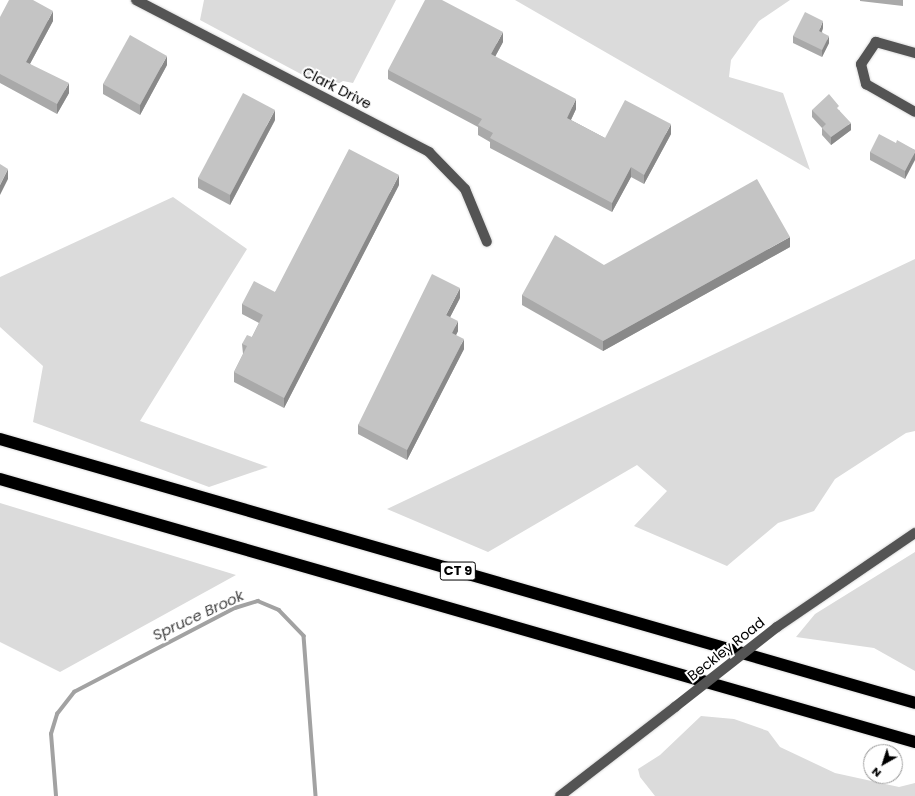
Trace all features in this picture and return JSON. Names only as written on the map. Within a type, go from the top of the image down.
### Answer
[{"type":"highway","name":"CT 9","points":[[0,439],[915,703]]},
{"type":"highway","points":[[0,479],[915,742]]},
{"type":"street","name":"Clark Drive","points":[[136,0],[429,152],[465,189],[487,242]]},
{"type":"street","points":[[915,53],[876,42],[861,64],[866,84],[915,112]]},
{"type":"street","name":"Beckley Road","points":[[560,796],[777,627],[915,533]]},
{"type":"shaded area","points":[[204,0],[396,0],[353,83],[343,81],[329,89],[200,20]]},
{"type":"shaded area","points":[[515,0],[790,0],[759,21],[731,60],[729,77],[783,93],[810,170]]},
{"type":"shaded area","points":[[173,197],[247,249],[140,421],[268,467],[209,487],[33,422],[43,366],[0,327],[0,277]]},
{"type":"shaded area","points":[[915,259],[915,431],[906,433],[835,479],[814,511],[778,523],[727,566],[634,526],[667,491],[637,465],[488,552],[387,509]]},
{"type":"shaded area","points":[[0,503],[236,575],[60,672],[0,642]]},
{"type":"shaded area","points":[[915,552],[915,671],[874,648],[796,637],[815,614]]},
{"type":"shaded area","points":[[701,716],[734,719],[768,731],[780,747],[835,773],[863,779],[863,784],[885,784],[899,787],[915,783],[915,796],[655,796],[640,777],[638,769],[660,755]]},
{"type":"building","points":[[9,0],[33,0],[53,11],[26,62],[69,83],[57,104],[0,74],[0,17]]},
{"type":"building","points":[[425,0],[442,0],[503,32],[491,54],[576,99],[567,118],[605,138],[625,100],[671,124],[644,175],[631,167],[612,203],[490,138],[493,133],[478,125],[482,119],[388,70]]},
{"type":"building","points":[[805,12],[823,21],[819,31],[829,36],[822,50],[793,36]]},
{"type":"building","points":[[130,35],[167,56],[140,105],[103,84]]},
{"type":"building","points":[[243,93],[275,110],[230,195],[198,178]]},
{"type":"building","points":[[829,94],[839,106],[837,108],[851,123],[831,137],[822,128],[826,124],[812,110]]},
{"type":"building","points":[[879,134],[896,143],[897,140],[915,150],[905,171],[870,152]]},
{"type":"building","points":[[349,149],[399,175],[284,398],[234,372],[247,346],[242,344],[247,335],[252,337],[263,315],[242,304],[254,281],[275,292]]},
{"type":"building","points":[[0,164],[8,169],[0,185]]},
{"type":"building","points":[[757,179],[790,237],[603,341],[522,295],[555,235],[604,265]]},
{"type":"building","points":[[432,274],[460,288],[446,315],[458,321],[452,333],[464,339],[407,450],[358,425]]},
{"type":"waterway","name":"Spruce Brook","points":[[56,796],[51,734],[57,714],[74,692],[235,608],[258,601],[279,610],[304,636],[316,796]]}]
